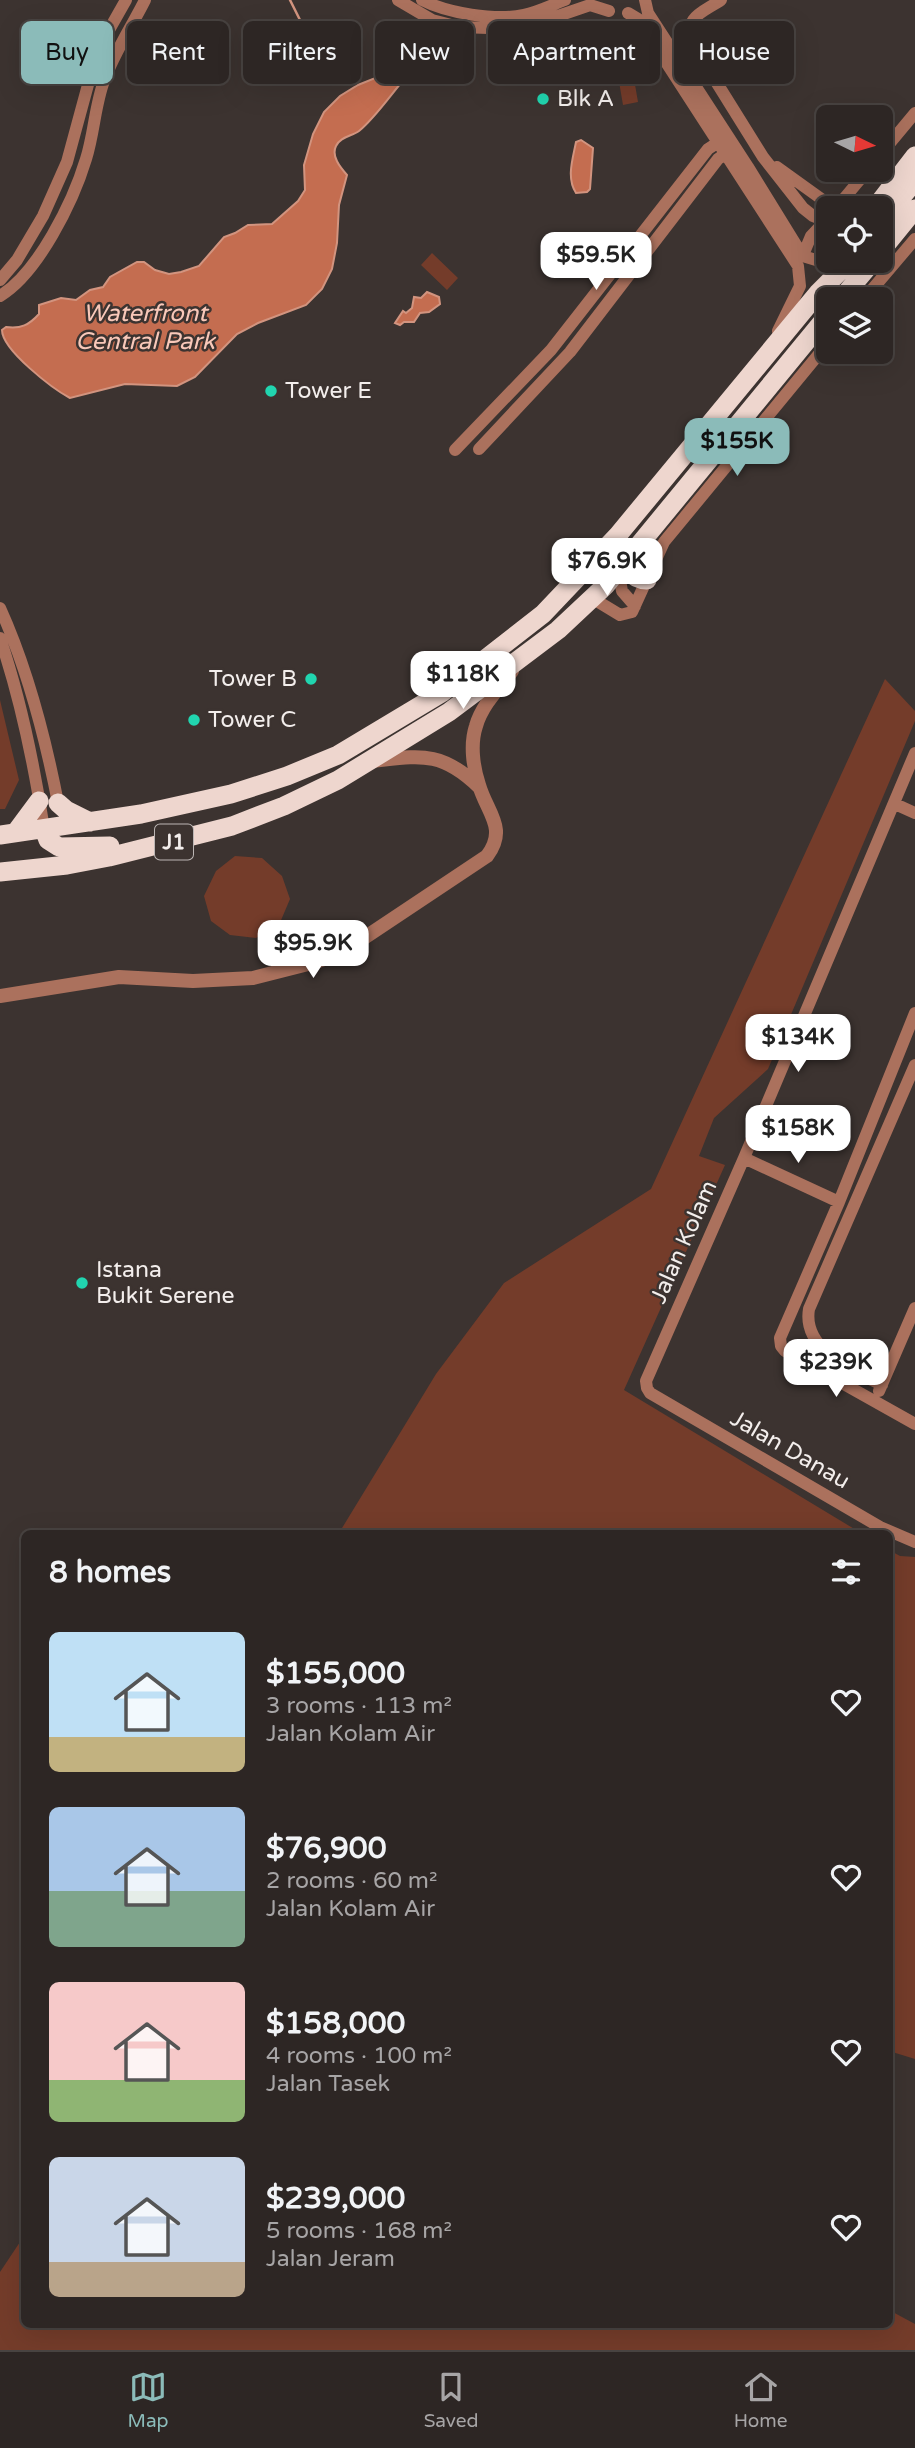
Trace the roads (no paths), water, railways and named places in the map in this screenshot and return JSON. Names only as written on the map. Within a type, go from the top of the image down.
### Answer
[{"type":"highway","points":[[883,196],[915,156]]},
{"type":"highway","points":[[893,207],[915,181]]},
{"type":"highway","points":[[893,235],[915,209]]},
{"type":"highway","name":"J1","points":[[824,287],[838,273]]},
{"type":"highway","points":[[851,287],[863,273]]},
{"type":"highway","name":"J1","points":[[8,834],[141,814],[231,794],[287,776],[338,755],[443,692],[543,614],[618,535],[816,295]]},
{"type":"highway","name":"J1","points":[[0,869],[77,863],[160,846],[232,826],[284,806],[338,780],[449,712],[558,630],[592,598],[816,330]]},
{"type":"highway","points":[[623,563],[635,578],[647,580]]},
{"type":"highway","points":[[8,834],[49,802],[90,822]]},
{"type":"highway","points":[[53,828],[60,847]]},
{"type":"highway","points":[[0,869],[50,857],[60,847],[117,845],[198,835]]},
{"type":"street","points":[[0,280],[17,260],[48,206],[67,162],[92,70],[109,30],[126,0]]},
{"type":"street","points":[[0,296],[14,288],[32,269],[58,223],[86,160],[104,81],[145,0]]},
{"type":"street","points":[[398,0],[432,20],[459,27],[520,29],[590,5],[628,13],[638,19],[727,145]]},
{"type":"street","points":[[422,0],[460,14],[519,16],[565,0]]},
{"type":"street","points":[[598,0],[609,11]]},
{"type":"street","points":[[628,13],[638,8],[645,0]]},
{"type":"street","points":[[645,0],[649,13],[743,170],[792,255],[800,274],[796,297],[763,360]]},
{"type":"street","points":[[721,0],[692,19],[689,35],[696,51],[763,157],[803,208],[816,217]]},
{"type":"street","points":[[432,20],[435,7]]},
{"type":"street","points":[[893,139],[915,113]]},
{"type":"street","points":[[479,449],[570,352],[727,145]]},
{"type":"street","points":[[455,450],[551,351],[708,149],[727,145]]},
{"type":"street","points":[[743,170],[763,157]]},
{"type":"street","points":[[763,157],[818,196]]},
{"type":"street","points":[[743,170],[807,257],[816,260]]},
{"type":"street","points":[[845,196],[858,182]]},
{"type":"street","points":[[807,257],[811,236],[816,230]]},
{"type":"street","points":[[874,287],[915,239]]},
{"type":"street","points":[[592,598],[620,615],[632,612],[664,542],[816,358]]},
{"type":"street","points":[[623,563],[622,591],[635,606]]},
{"type":"street","points":[[0,608],[28,680],[52,773],[49,802],[53,828]]},
{"type":"street","points":[[0,638],[49,802],[53,828]]},
{"type":"street","points":[[0,996],[119,977],[193,981],[253,978],[316,962],[343,952],[486,856],[494,846],[497,832],[495,822],[479,787],[473,753],[475,726],[492,696],[524,656]]},
{"type":"street","name":"Jalan Kolam","points":[[647,1388],[646,1381],[744,1158],[915,753]]},
{"type":"street","points":[[368,761],[437,758],[458,769],[479,787]]},
{"type":"street","points":[[895,804],[915,813]]},
{"type":"street","points":[[915,1013],[839,1202],[780,1338],[785,1351],[915,1424]]},
{"type":"street","points":[[902,1045],[915,1051]]},
{"type":"street","points":[[882,1385],[836,1360],[813,1336],[807,1319],[915,1065]]},
{"type":"street","points":[[744,1158],[839,1202]]},
{"type":"street","points":[[874,1402],[915,1308]]},
{"type":"street","name":"Jalan Danau","points":[[647,1388],[650,1393],[887,1530]]},
{"type":"street","name":"Jalan Danau","points":[[893,1533],[915,1542]]},
{"type":"water","name":"Waterfront Central Park","points":[[375,78],[375,84],[400,84],[365,126],[336,146],[335,157],[347,175],[339,205],[337,243],[332,269],[322,289],[306,305],[237,334],[195,377],[177,386],[125,384],[70,398],[41,378],[10,348],[2,330],[28,323],[39,314],[39,305],[61,298],[76,300],[90,290],[103,287],[110,277],[137,262],[144,262],[155,270],[169,274],[199,266],[224,237],[248,225],[272,224],[298,201],[305,190],[304,165],[313,134],[324,112],[340,96]]},
{"type":"water","points":[[581,140],[593,148],[590,189],[576,193],[571,181],[571,168],[576,142]]},
{"type":"water","points":[[427,292],[439,297],[440,304],[429,312],[420,313],[414,322],[400,325],[395,323],[403,311],[406,313],[412,308],[414,297],[421,298]]},
{"type":"waterway","points":[[290,0],[300,21]]},
{"type":"place","name":"Blk A","points":[[543,99]]},
{"type":"place","name":"Tower E","points":[[271,391]]},
{"type":"place","name":"Tower B","points":[[311,679]]},
{"type":"place","name":"Tower C","points":[[194,720]]},
{"type":"place","name":"Istana Bukit Serene","points":[[82,1283]]}]
